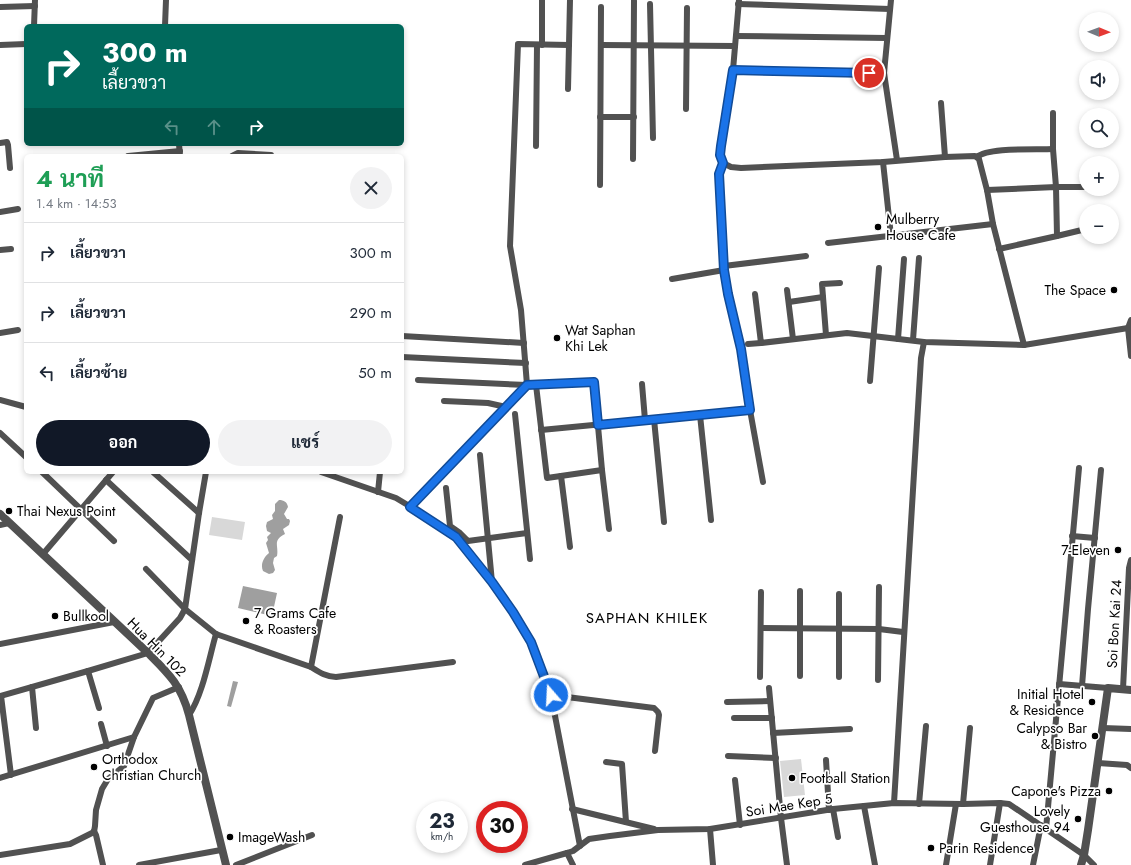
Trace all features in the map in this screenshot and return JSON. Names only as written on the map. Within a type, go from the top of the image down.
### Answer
[{"type":"street","points":[[165,24],[166,0]]},
{"type":"street","points":[[536,146],[542,0]]},
{"type":"street","points":[[568,89],[570,0]]},
{"type":"street","points":[[890,0],[884,73],[898,160]]},
{"type":"street","points":[[634,1],[634,159]]},
{"type":"street","points":[[763,482],[741,349],[728,294],[724,268],[719,174],[723,163],[720,155],[733,70],[738,2],[890,9]]},
{"type":"street","points":[[0,7],[35,3],[34,24]]},
{"type":"street","points":[[650,4],[653,138]]},
{"type":"street","points":[[600,185],[601,7]]},
{"type":"street","points":[[686,109],[687,8]]},
{"type":"street","points":[[736,36],[888,38]]},
{"type":"street","points":[[0,45],[24,44]]},
{"type":"street","points":[[410,507],[527,385],[521,310],[510,246],[518,44],[569,45]]},
{"type":"street","points":[[601,45],[735,46]]},
{"type":"street","points":[[733,70],[884,73]]},
{"type":"street","points":[[941,103],[945,157]]},
{"type":"street","points":[[1053,113],[1057,236]]},
{"type":"street","points":[[600,116],[634,117]]},
{"type":"street","points":[[0,143],[7,142],[10,168]]},
{"type":"street","points":[[723,163],[731,167],[741,168],[882,162],[945,157],[977,157],[981,154],[996,151],[1053,149]]},
{"type":"street","points":[[236,154],[254,154]]},
{"type":"street","points":[[977,157],[987,190],[993,224],[1024,345]]},
{"type":"street","points":[[882,162],[892,236]]},
{"type":"street","points":[[987,190],[1079,187]]},
{"type":"street","points":[[0,212],[18,209]]},
{"type":"street","points":[[828,242],[993,224]]},
{"type":"street","points":[[999,249],[1079,231]]},
{"type":"street","points":[[0,250],[11,250]]},
{"type":"street","points":[[672,279],[724,268],[806,256]]},
{"type":"street","points":[[913,340],[919,258]]},
{"type":"street","points":[[898,339],[904,259]]},
{"type":"street","points":[[870,381],[879,268]]},
{"type":"street","points":[[826,336],[822,284],[840,283]]},
{"type":"street","points":[[787,290],[793,339]]},
{"type":"street","points":[[755,294],[761,343]]},
{"type":"street","points":[[789,302],[823,297]]},
{"type":"street","points":[[1131,320],[1128,328],[1131,356]]},
{"type":"street","points":[[748,344],[847,334],[924,342],[1024,345],[1128,328]]},
{"type":"street","points":[[0,333],[18,330]]},
{"type":"street","points":[[404,336],[524,343]]},
{"type":"street","points":[[894,803],[903,632],[921,358],[924,342]]},
{"type":"street","points":[[404,357],[526,363]]},
{"type":"street","points":[[418,380],[527,385],[594,382],[609,529]]},
{"type":"street","points":[[642,384],[645,420]]},
{"type":"street","points":[[536,385],[547,478],[602,470]]},
{"type":"street","points":[[0,400],[24,406]]},
{"type":"street","points":[[444,401],[488,403],[506,406]]},
{"type":"street","points":[[541,430],[750,410]]},
{"type":"street","points":[[515,414],[530,559]]},
{"type":"street","points":[[700,415],[711,520]]},
{"type":"street","points":[[654,419],[664,522]]},
{"type":"street","points":[[0,433],[24,455]]},
{"type":"street","points":[[480,455],[492,582]]},
{"type":"street","points":[[1033,865],[1043,827],[1059,684],[1079,468]]},
{"type":"street","points":[[1082,686],[1102,470]]},
{"type":"street","points":[[44,474],[114,540]]},
{"type":"street","points":[[43,554],[111,474]]},
{"type":"street","points":[[155,474],[199,513]]},
{"type":"street","points":[[11,775],[0,696],[148,653],[180,618],[185,609],[206,474]]},
{"type":"street","points":[[332,474],[396,498],[456,537],[492,582],[513,612],[531,642],[551,695],[580,846]]},
{"type":"street","points":[[378,492],[380,474]]},
{"type":"street","points":[[561,476],[570,547]]},
{"type":"street","points":[[106,480],[192,560]]},
{"type":"street","points":[[446,488],[450,526],[468,541],[527,534]]},
{"type":"street","name":"Hua Hin 102","points":[[0,514],[148,653],[179,687],[185,699],[221,850],[226,865]]},
{"type":"street","points":[[311,667],[340,517]]},
{"type":"street","points":[[0,525],[9,523]]},
{"type":"street","points":[[1072,536],[1095,538]]},
{"type":"street","name":"Soi Bon Kai 24","points":[[1127,689],[1131,560]]},
{"type":"street","points":[[146,569],[185,609],[216,634],[311,667],[330,677],[453,662]]},
{"type":"street","points":[[878,680],[880,587]]},
{"type":"street","points":[[800,591],[800,676]]},
{"type":"street","points":[[760,677],[761,592]]},
{"type":"street","points":[[838,594],[839,677]]},
{"type":"street","points":[[0,644],[114,622]]},
{"type":"street","points":[[761,628],[879,629],[903,632]]},
{"type":"street","points":[[189,715],[195,706],[199,695],[216,634]]},
{"type":"street","points":[[88,671],[99,708]]},
{"type":"street","points":[[1059,684],[1127,689]]},
{"type":"street","points":[[32,687],[36,728]]},
{"type":"street","points":[[103,865],[94,831],[96,810],[102,789],[108,779],[124,766],[134,737],[153,698],[179,687]]},
{"type":"street","points":[[769,688],[781,818],[787,865]]},
{"type":"street","points":[[1081,865],[1084,855],[1108,688]]},
{"type":"street","points":[[551,695],[654,708],[659,715],[655,751]]},
{"type":"street","points":[[727,702],[770,701]]},
{"type":"street","points":[[734,718],[772,718]]},
{"type":"street","points":[[101,724],[106,746]]},
{"type":"street","points":[[919,804],[926,726]]},
{"type":"street","points":[[946,865],[960,804],[970,728]]},
{"type":"street","points":[[1103,728],[1131,729]]},
{"type":"street","points":[[774,733],[850,729]]},
{"type":"street","points":[[0,778],[134,737]]},
{"type":"street","points":[[728,756],[776,758]]},
{"type":"street","points":[[826,760],[831,810],[838,837]]},
{"type":"street","points":[[606,762],[622,764],[626,822]]},
{"type":"street","points":[[1098,763],[1127,765],[1131,768]]},
{"type":"street","points":[[735,780],[740,825]]},
{"type":"street","name":"Soi Mae Kep 5","points":[[524,865],[567,853],[589,839],[658,830],[710,829],[831,810],[894,803],[1000,803],[1009,804],[1084,855],[1094,865]]},
{"type":"street","points":[[990,865],[1000,803]]},
{"type":"street","points":[[864,806],[875,865]]},
{"type":"street","points":[[572,809],[658,830]]},
{"type":"street","points":[[710,829],[713,865]]},
{"type":"street","points":[[0,855],[70,844],[80,840],[94,831]]},
{"type":"street","points":[[236,865],[312,835]]},
{"type":"street","points":[[139,865],[221,850]]},
{"type":"street","points":[[567,853],[573,865]]},
{"type":"street","points":[[181,858],[182,865]]},
{"type":"shaded area","points":[[279,500],[284,501],[287,504],[288,507],[284,514],[290,521],[289,525],[283,529],[285,534],[277,541],[277,556],[274,558],[273,563],[275,570],[273,573],[269,574],[263,571],[262,566],[264,559],[269,553],[266,543],[268,540],[267,537],[271,533],[267,531],[266,526],[267,522],[273,519],[272,515],[275,511],[275,504]]},
{"type":"shaded area","points":[[212,517],[245,522],[242,540],[209,535]]},
{"type":"shaded area","points":[[243,586],[277,593],[272,616],[238,608]]},
{"type":"shaded area","points":[[233,681],[238,682],[231,707],[227,706]]},
{"type":"shaded area","name":"Football Station","points":[[801,759],[805,795],[784,797],[780,761]]},
{"type":"place","name":"Mulberry House Cafe","points":[[878,227]]},
{"type":"place","name":"The Space","points":[[1114,290]]},
{"type":"place","name":"Wat Saphan Khi Lek","points":[[557,338]]},
{"type":"place","name":"Thai Nexus Point","points":[[9,511]]},
{"type":"place","name":"7-Eleven","points":[[1118,550]]},
{"type":"place","name":"Bullkool","points":[[55,616]]},
{"type":"place","name":"7 Grams Cafe & Roasters","points":[[246,621]]},
{"type":"place","name":"Initial Hotel & Residence","points":[[1092,702]]},
{"type":"place","name":"Calypso Bar & Bistro","points":[[1095,736]]},
{"type":"place","name":"Orthodox Christian Church","points":[[94,767]]},
{"type":"place","name":"Football Station","points":[[792,778]]},
{"type":"place","name":"Capone's Pizza","points":[[1109,791]]},
{"type":"place","name":"Lovely Guesthouse 94","points":[[1078,819]]},
{"type":"place","name":"ImageWash","points":[[230,837]]},
{"type":"place","name":"Parin Residence","points":[[931,848]]},
{"type":"district","name":"SAPHAN KHILEK","points":[[647,618]]},
{"type":"route","points":[[551,695],[531,642],[513,612],[492,582],[456,537],[410,507],[527,385],[594,382],[598,425],[750,410],[741,349],[724,270],[722,235],[719,174],[723,163],[720,155],[733,70],[869,73]]}]
